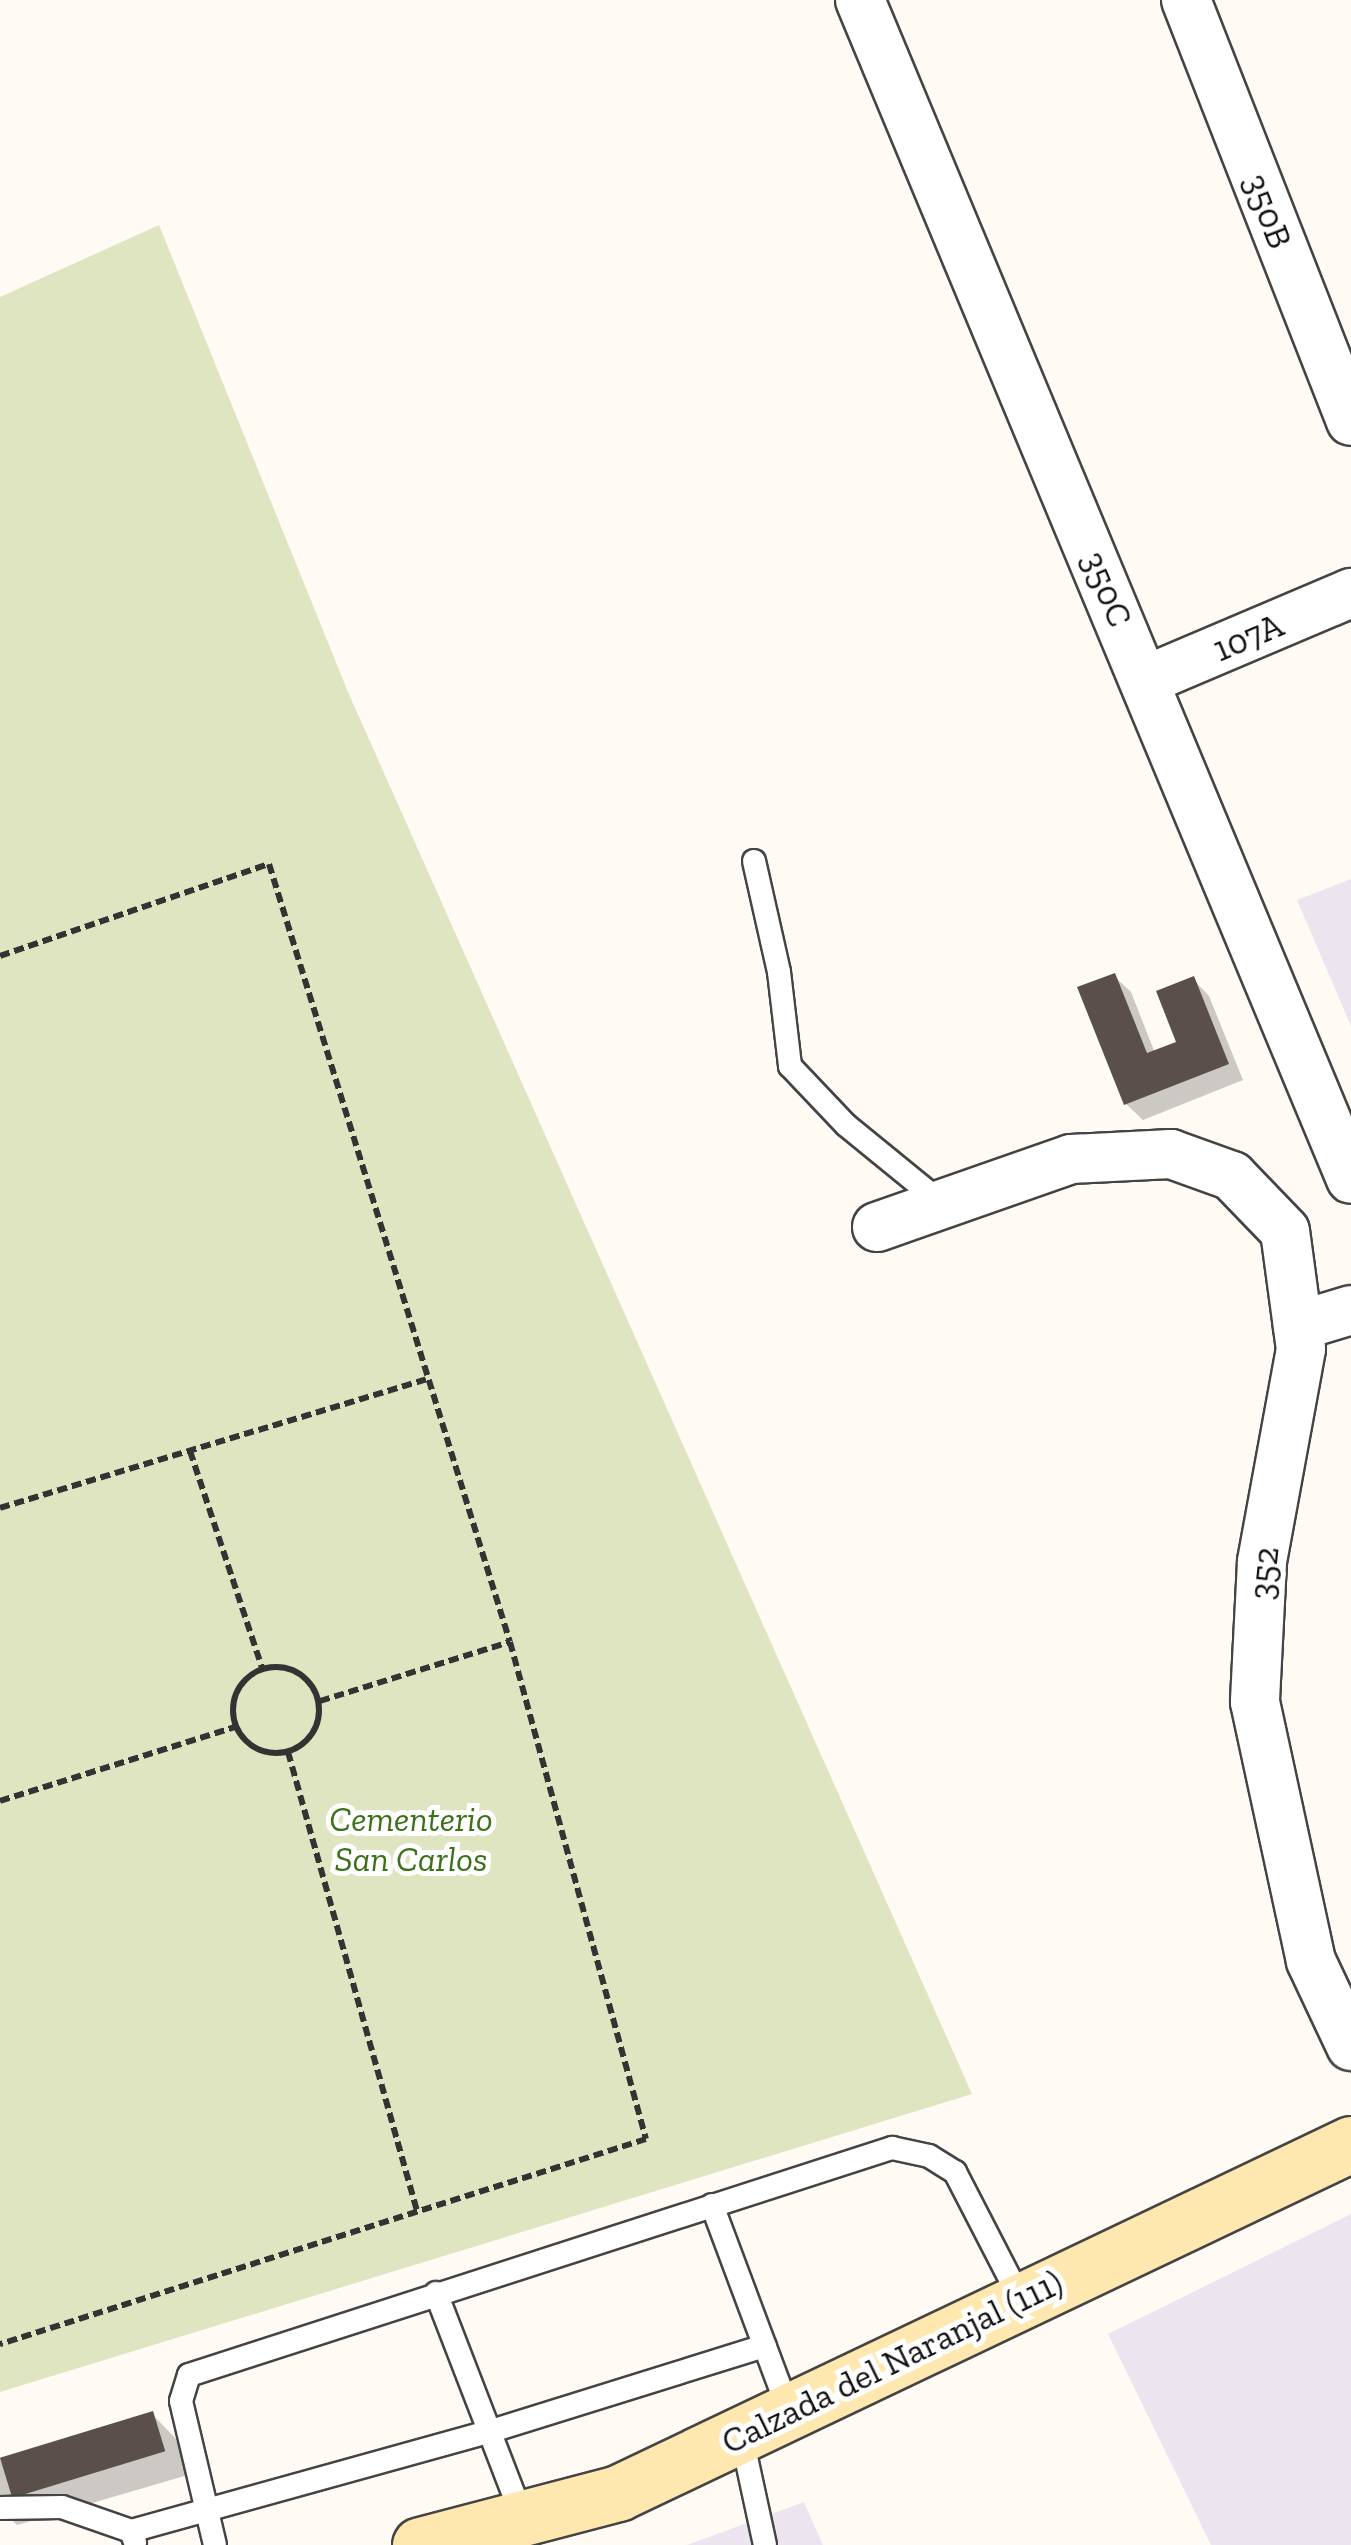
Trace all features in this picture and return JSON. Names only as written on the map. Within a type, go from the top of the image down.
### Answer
[{"type":"main road","name":"Calzada del Naranjal (111)","points":[[420,2545],[618,2493],[1351,2144]]},
{"type":"street","name":"350C","points":[[860,0],[1351,1180]]},
{"type":"street","name":"350B","points":[[1186,0],[1351,421]]},
{"type":"street","name":"107A","points":[[1146,680],[1351,593]]},
{"type":"street","name":"352","points":[[943,1204],[1071,1160],[1171,1154],[1232,1176],[1285,1231],[1301,1349],[1262,1562],[1256,1702],[1312,1961],[1351,2046]]},
{"type":"street","points":[[877,1227],[943,1204]]},
{"type":"street","points":[[1298,1326],[1351,1310]]},
{"type":"lane","points":[[754,861],[780,972],[790,1066],[846,1124],[943,1204]]},
{"type":"lane","points":[[215,2545],[180,2401],[189,2375],[892,2148],[930,2156],[955,2172],[1021,2300]]},
{"type":"lane","points":[[712,2205],[765,2346],[765,2545]]},
{"type":"lane","points":[[436,2293],[485,2433],[523,2518]]},
{"type":"lane","points":[[0,2508],[62,2507],[133,2538],[207,2511],[485,2433],[765,2346]]},
{"type":"path","points":[[0,956],[269,864],[510,1642],[646,2139],[0,2344]]},
{"type":"path","points":[[0,1508],[426,1379]]},
{"type":"path","points":[[190,1450],[262,1667]]},
{"type":"path","points":[[320,1701],[510,1642]]},
{"type":"path","points":[[262,1667],[299,1671],[320,1701],[319,1723],[307,1742],[288,1752],[257,1750],[235,1727],[232,1704],[241,1681],[262,1667]]},
{"type":"path","points":[[0,1801],[235,1727]]},
{"type":"path","points":[[288,1752],[416,2212]]},
{"type":"shaded area","points":[[1351,879],[1351,1026],[1297,900]]},
{"type":"shaded area","points":[[1351,2214],[1351,2545],[1211,2545],[1108,2334]]},
{"type":"shaded area","points":[[804,2502],[823,2545],[687,2545]]},
{"type":"green space","name":"Cementerio San Carlos","points":[[159,225],[348,692],[972,2094],[0,2392],[0,297]]},
{"type":"building","points":[[1115,973],[1147,1053],[1176,1042],[1156,991],[1194,976],[1229,1064],[1124,1105],[1077,987]]},
{"type":"building","points":[[153,2411],[165,2451],[12,2498],[0,2458]]}]
